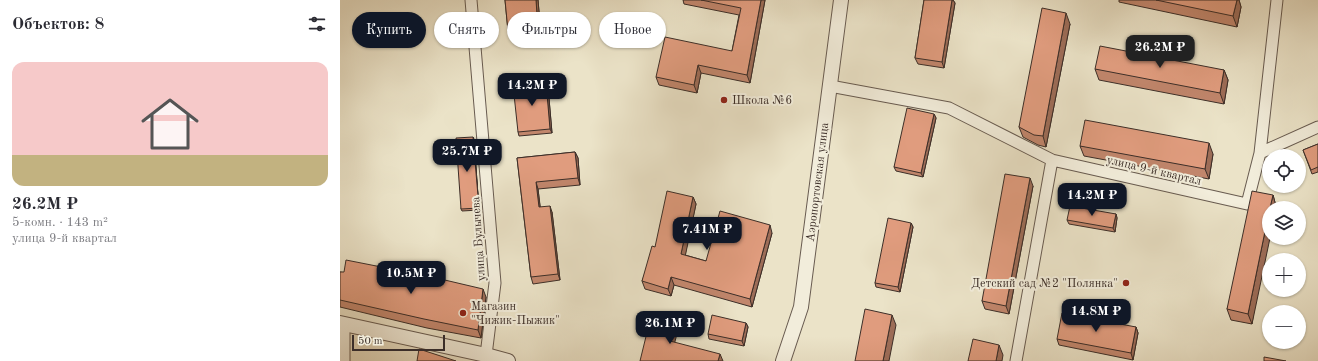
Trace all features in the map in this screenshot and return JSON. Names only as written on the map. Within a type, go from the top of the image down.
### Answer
[{"type":"street","name":"улица Булычева","points":[[471,0],[495,283],[486,355]]},
{"type":"street","name":"Аэропортовская улица","points":[[783,361],[801,307],[841,0]]},
{"type":"street","name":"улица 9-й квартал","points":[[1052,160],[1247,204],[1260,153],[1277,0]]},
{"type":"street","points":[[830,86],[949,108],[1052,160],[1016,361]]},
{"type":"street","points":[[1260,153],[1318,127]]},
{"type":"street","points":[[344,361],[342,324],[508,361]]},
{"type":"building","points":[[505,0],[536,0],[537,12],[507,12],[507,21]]},
{"type":"building","points":[[701,0],[761,0],[747,75],[698,65],[694,85],[656,77],[663,48],[666,48],[666,37],[732,51],[741,8]]},
{"type":"building","points":[[924,0],[952,0],[942,62],[915,58]]},
{"type":"building","points":[[1156,0],[1237,0],[1233,16]]},
{"type":"building","points":[[1042,8],[1066,13],[1043,136],[1034,135],[1019,127]]},
{"type":"building","points":[[1100,46],[1224,70],[1220,93],[1095,69]]},
{"type":"building","points":[[546,82],[550,129],[518,132],[513,85]]},
{"type":"building","points":[[907,108],[934,114],[921,173],[894,167]]},
{"type":"building","points":[[1085,120],[1209,143],[1205,169],[1080,146]]},
{"type":"building","points":[[473,137],[479,208],[461,209],[456,138]]},
{"type":"building","points":[[1318,144],[1318,167],[1311,170],[1306,158],[1306,149]]},
{"type":"building","points":[[575,152],[578,178],[536,182],[539,207],[550,206],[558,274],[531,277],[517,158]]},
{"type":"building","points":[[1005,174],[1030,178],[1006,306],[982,301]]},
{"type":"building","points":[[667,191],[693,197],[681,254],[706,261],[720,211],[770,225],[750,299],[671,277],[668,289],[642,281],[652,246],[655,247]]},
{"type":"building","points":[[1252,191],[1273,195],[1272,201],[1262,201],[1262,245],[1248,314],[1227,309]]},
{"type":"building","points":[[1070,206],[1116,214],[1113,228],[1067,220]]},
{"type":"building","points":[[888,218],[911,223],[898,287],[875,283]]},
{"type":"building","points":[[346,260],[483,289],[478,330],[340,300],[340,272],[344,272]]},
{"type":"building","points":[[865,309],[892,315],[883,361],[855,361]]},
{"type":"building","points":[[1062,313],[1136,327],[1131,353],[1057,339]]},
{"type":"building","points":[[712,315],[746,323],[742,341],[708,334]]},
{"type":"building","points":[[651,316],[675,322],[670,341],[720,354],[718,361],[640,361]]},
{"type":"building","points":[[973,339],[999,345],[996,361],[968,361]]},
{"type":"building","points":[[419,349],[456,361],[417,361]]},
{"type":"building","points":[[1264,357],[1286,361],[1264,361]]},
{"type":"place","name":"Школа №6","points":[[724,100]]},
{"type":"place","name":"Детский сад №2 \"Полянка\"","points":[[1126,283]]},
{"type":"place","name":"Магазин \"Чижик-Пыжик\"","points":[[463,313]]}]
